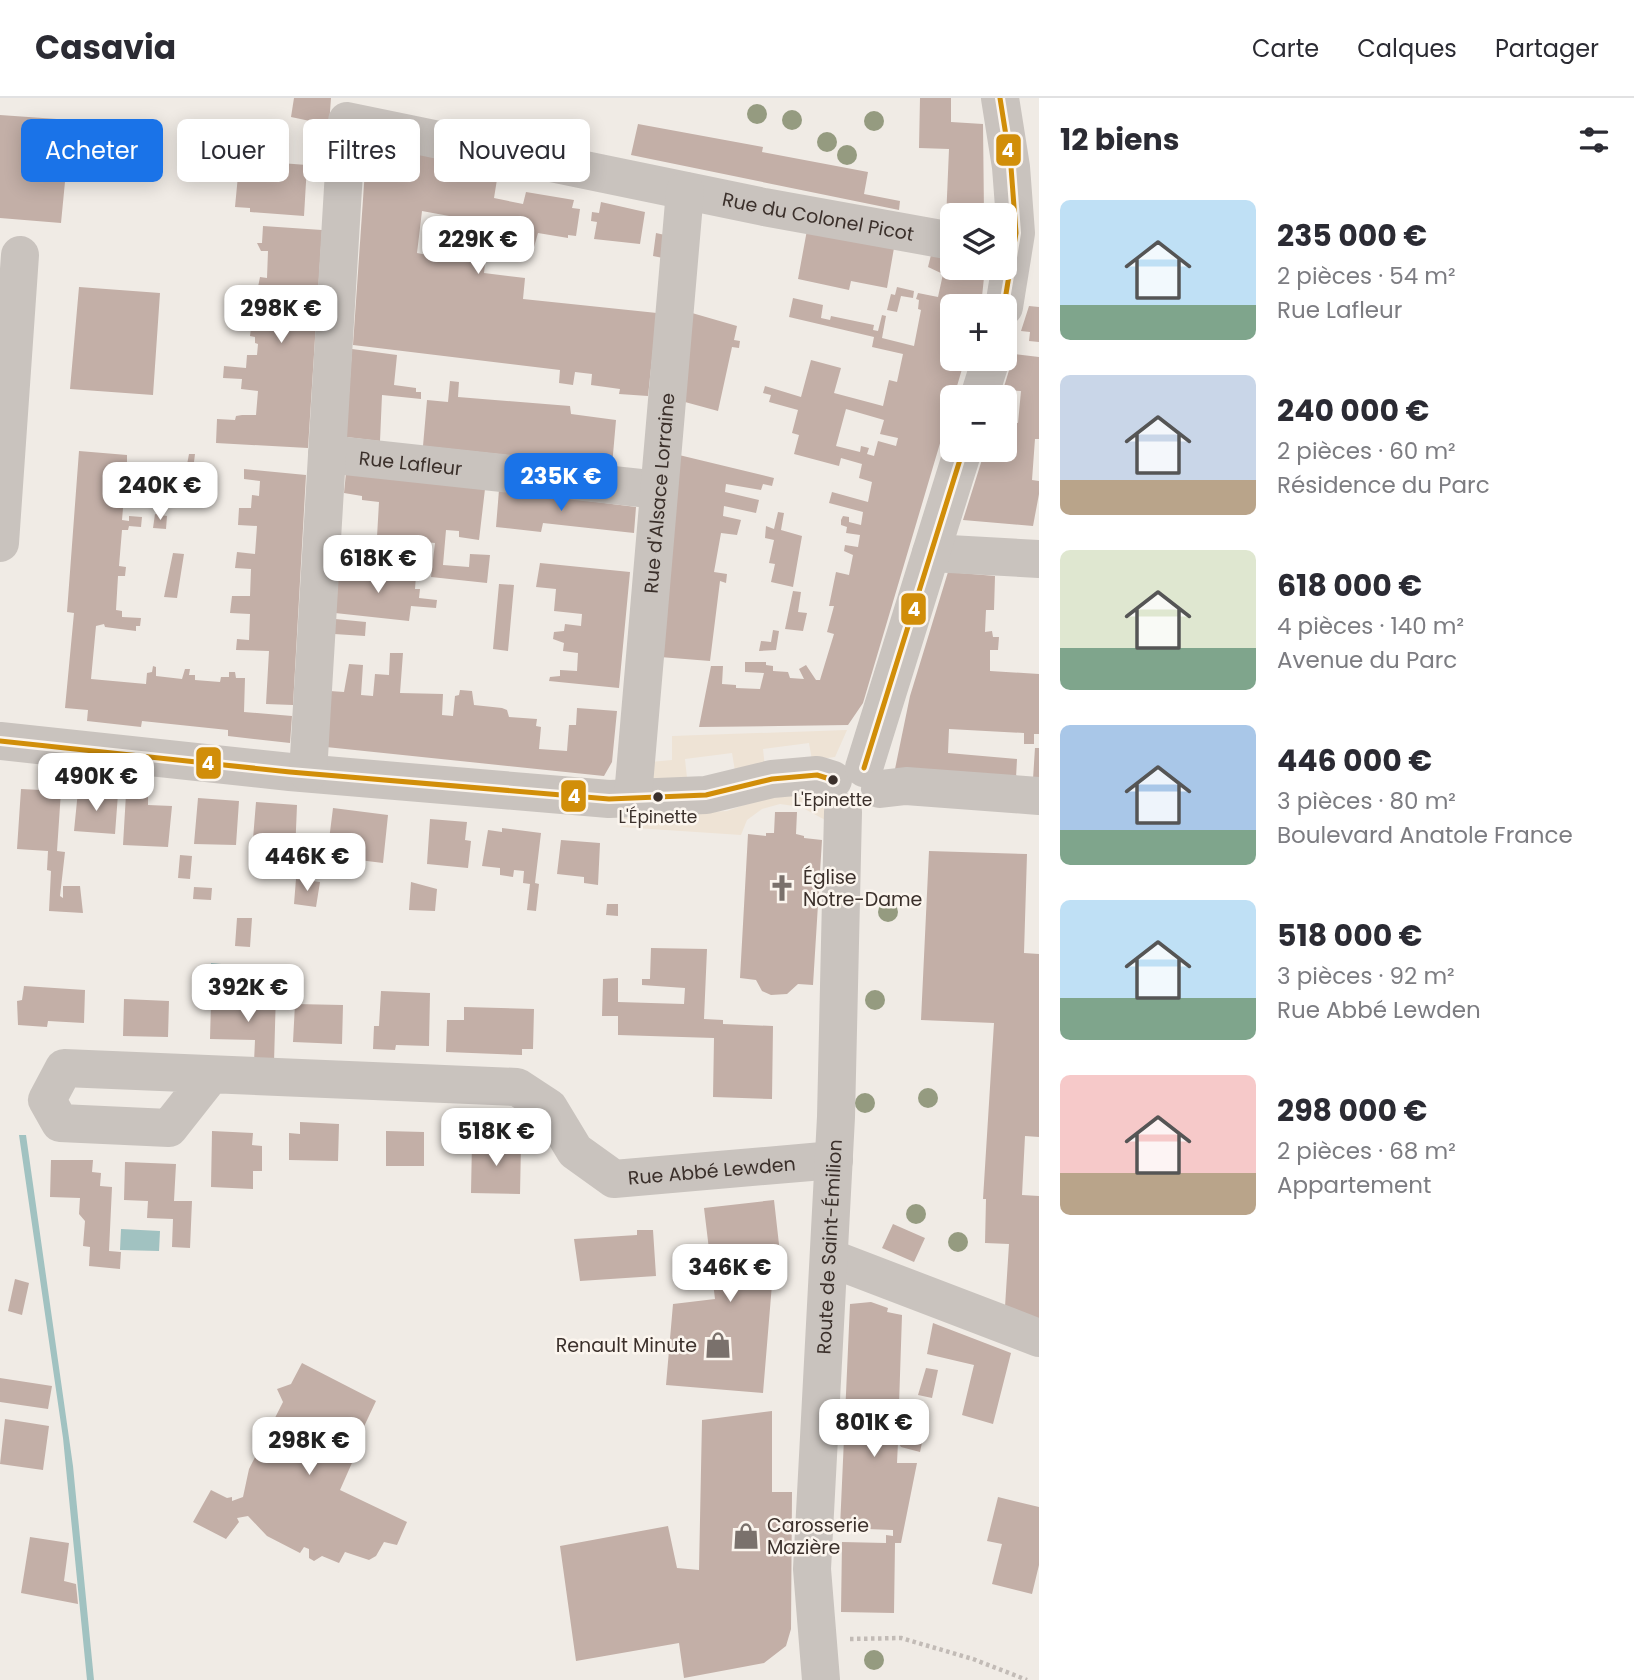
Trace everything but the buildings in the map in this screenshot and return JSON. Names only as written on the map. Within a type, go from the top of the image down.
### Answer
[{"type":"street","points":[[1000,98],[1018,243],[1007,294]]},
{"type":"street","points":[[308,773],[347,121],[685,191]]},
{"type":"street","name":"Rue du Colonel Picot","points":[[685,191],[940,239]]},
{"type":"street","name":"Rue d'Alsace Lorraine","points":[[633,796],[685,191]]},
{"type":"street","points":[[0,543],[20,255]]},
{"type":"street","name":"Rue Lafleur","points":[[327,454],[659,490]]},
{"type":"street","name":"Route de Saint-Émilion","points":[[821,1680],[813,1569],[825,1303],[830,1258],[840,941],[857,792],[958,462]]},
{"type":"street","points":[[930,553],[1039,559]]},
{"type":"street","points":[[0,741],[308,773],[609,799],[706,795],[772,779],[817,775],[857,792],[906,786],[1039,796]]},
{"type":"street","name":"Rue Abbé Lewden","points":[[210,1076],[517,1087],[549,1108],[575,1152],[614,1179],[834,1160]]},
{"type":"street","points":[[830,1258],[1039,1338]]},
{"type":"path","points":[[818,1640],[901,1638],[973,1659],[1027,1680]]},
{"type":"shaded area","points":[[847,730],[835,757],[812,760],[809,743],[763,749],[765,767],[735,771],[732,753],[685,759],[687,778],[649,783],[650,762],[672,760],[672,736]]},
{"type":"shaded area","points":[[786,794],[815,800],[827,809],[827,821],[801,807],[780,804],[762,809],[747,820],[741,835],[621,827],[623,817],[727,811],[768,796]]},
{"type":"water","points":[[211,963],[252,967],[251,985],[210,982]]},
{"type":"water","points":[[19,1135],[26,1135],[73,1466],[94,1680],[87,1680],[63,1438]]},
{"type":"water","points":[[121,1229],[160,1231],[159,1251],[120,1250]]},
{"type":"transit line","name":"4","points":[[1000,98],[1011,167],[1016,233],[1006,294]]},
{"type":"transit line","name":"4","points":[[864,768],[959,462]]},
{"type":"transit line","name":"4","points":[[0,741],[290,772],[609,799],[706,795],[772,779],[817,775],[833,780]]},
{"type":"place","name":"L'Epinette","points":[[833,780]]},
{"type":"place","name":"L'Épinette","points":[[658,797]]},
{"type":"place","name":"Église Notre-Dame","points":[[782,888]]},
{"type":"place","name":"Renault Minute","points":[[718,1345]]},
{"type":"place","name":"Carosserie Mazière","points":[[746,1536]]}]
